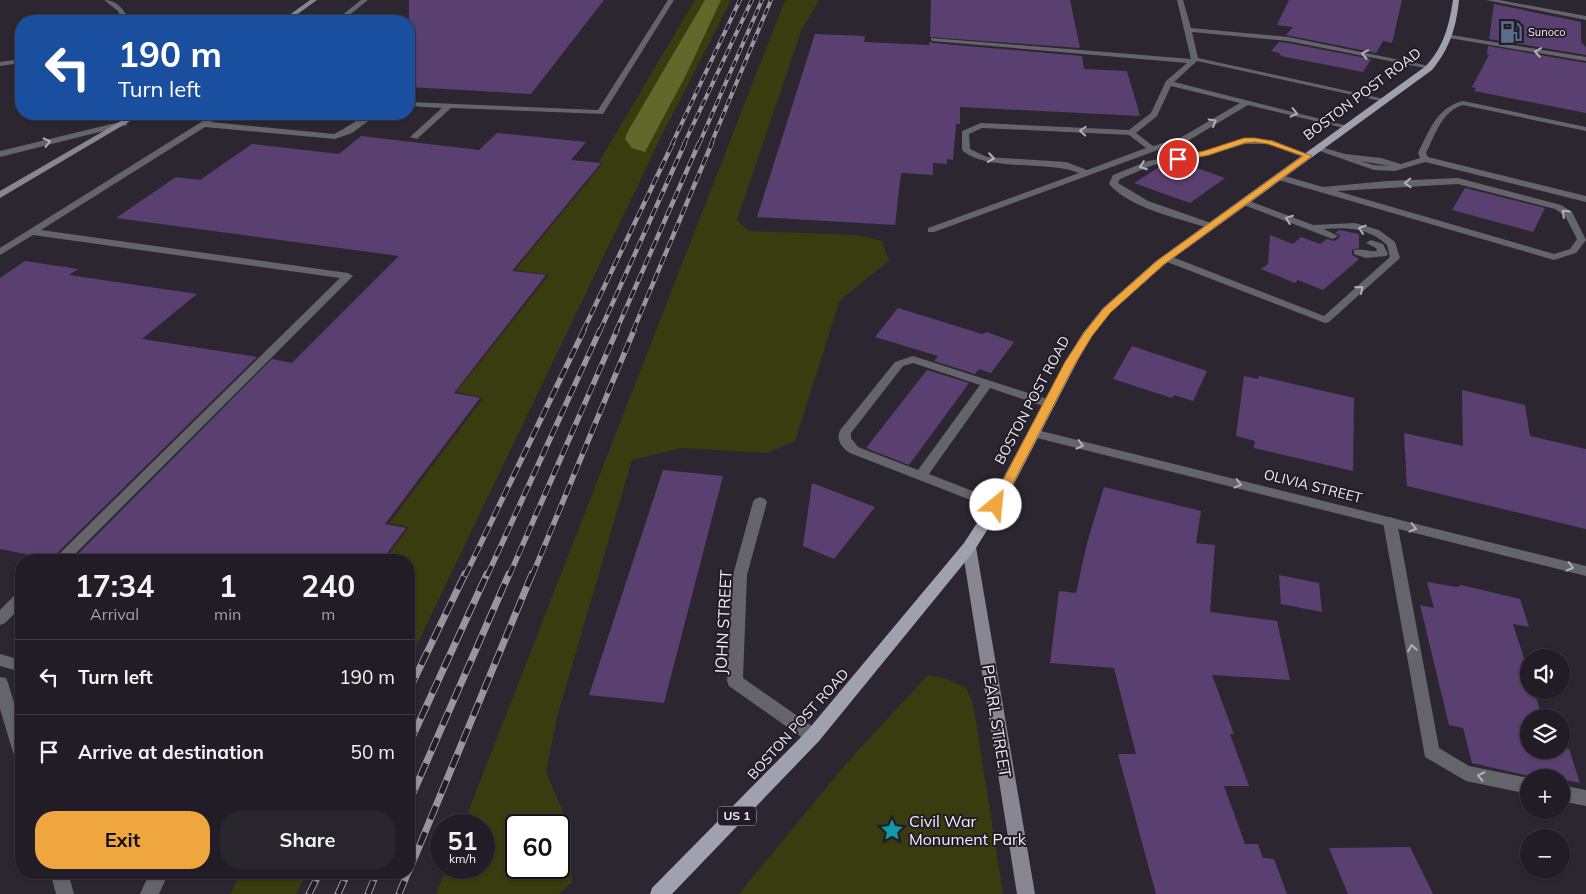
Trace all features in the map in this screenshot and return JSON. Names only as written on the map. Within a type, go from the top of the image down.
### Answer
[{"type":"main road","name":"BOSTON POST ROAD","points":[[659,894],[814,736],[969,547],[996,505],[1087,335],[1107,310],[1133,285],[1166,258],[1430,67],[1440,57],[1450,37],[1456,0]]},
{"type":"street","points":[[107,0],[121,10],[123,15]]},
{"type":"street","points":[[293,15],[314,0]]},
{"type":"street","points":[[346,15],[365,0]]},
{"type":"street","points":[[415,104],[600,112],[671,0]]},
{"type":"street","points":[[1180,0],[1189,30],[1194,60]]},
{"type":"street","points":[[1489,0],[1586,18]]},
{"type":"street","points":[[1189,30],[1288,39],[1430,67]]},
{"type":"street","points":[[1450,37],[1586,59]]},
{"type":"street","points":[[933,39],[1194,60],[1386,100]]},
{"type":"street","points":[[1131,133],[1154,114],[1169,83],[1194,60]]},
{"type":"street","points":[[0,64],[15,62]]},
{"type":"street","points":[[1169,83],[1348,127]]},
{"type":"street","points":[[931,230],[1152,149],[1183,140],[1247,102]]},
{"type":"street","points":[[1425,159],[1422,153],[1445,111],[1453,104],[1463,103],[1586,129]]},
{"type":"street","points":[[414,137],[450,105]]},
{"type":"street","points":[[0,195],[129,120]]},
{"type":"street","points":[[0,252],[209,120]]},
{"type":"street","points":[[203,124],[335,137],[349,131],[365,120]]},
{"type":"street","points":[[0,154],[124,123]]},
{"type":"street","points":[[1087,173],[1066,165],[986,159],[966,150],[965,132],[981,125],[1131,133],[1152,149]]},
{"type":"street","points":[[1211,226],[1133,198],[1118,190],[1113,184],[1116,177],[1151,163],[1206,153],[1244,141],[1270,142],[1308,156]]},
{"type":"street","points":[[1318,149],[1350,158],[1354,162],[1368,166],[1392,169],[1425,159],[1586,199]]},
{"type":"street","points":[[1278,177],[1322,190],[1554,257],[1573,251],[1582,239],[1568,214],[1558,207],[1458,181],[1387,184],[1322,190]]},
{"type":"street","points":[[1244,202],[1312,228],[1331,228],[1334,236],[1318,237],[1312,228]]},
{"type":"street","points":[[1312,228],[1349,224],[1379,234],[1392,244],[1395,258]]},
{"type":"street","points":[[31,232],[348,276],[66,554]]},
{"type":"street","points":[[1383,254],[1380,246],[1364,247],[1366,255],[1383,254],[1395,258]]},
{"type":"street","points":[[1166,258],[1325,320],[1395,258]]},
{"type":"street","points":[[996,505],[854,450],[846,444],[845,432],[899,364],[906,360],[922,361],[1049,404]]},
{"type":"street","points":[[921,476],[988,383]]},
{"type":"street","name":"OLIVIA STREET","points":[[1033,433],[1586,571]]},
{"type":"street","name":"JOHN STREET","points":[[760,502],[740,575],[735,681],[814,736]]},
{"type":"street","points":[[1390,522],[1431,752],[1466,773],[1520,784]]},
{"type":"street","name":"PEARL STREET","points":[[969,547],[1026,894]]},
{"type":"street","points":[[0,619],[15,604]]},
{"type":"street","points":[[0,660],[15,664]]},
{"type":"street","points":[[0,683],[15,732]]},
{"type":"street","points":[[1570,795],[1586,798]]},
{"type":"street","points":[[61,879],[66,894]]},
{"type":"street","points":[[149,894],[156,879]]},
{"type":"green space","points":[[695,0],[731,0],[662,135],[415,649],[415,554],[389,554],[409,527],[389,523],[483,398],[456,392],[549,275],[515,270],[603,163],[599,162]]},
{"type":"green space","points":[[705,0],[721,0],[686,75],[645,152],[632,148],[625,139],[628,131]]},
{"type":"green space","points":[[785,0],[819,0],[801,31],[737,220],[749,231],[856,235],[882,241],[889,261],[840,300],[795,441],[767,453],[682,448],[632,460],[557,717],[546,772],[564,814],[505,814],[505,879],[570,879],[570,858],[572,882],[559,894],[436,894],[442,879],[495,879],[495,814],[467,814]]},
{"type":"green space","name":"Civil War Monument Park","points":[[928,675],[947,679],[966,688],[973,703],[1003,894],[739,894],[844,766]]},
{"type":"green space","points":[[239,879],[303,879],[296,894],[230,894]]},
{"type":"building","points":[[409,0],[604,0],[531,94],[415,87],[415,15],[409,15]]},
{"type":"building","points":[[931,0],[1070,0],[1080,48],[930,37]]},
{"type":"building","points":[[1289,0],[1402,0],[1392,43],[1383,41],[1376,53],[1286,35],[1293,27],[1277,25]]},
{"type":"building","points":[[1494,4],[1581,22],[1581,42],[1586,47],[1586,55],[1489,39]]},
{"type":"building","points":[[815,34],[865,36],[864,42],[929,45],[930,41],[933,43],[1082,56],[1084,69],[1127,71],[1140,116],[960,107],[960,124],[956,124],[953,160],[947,159],[947,164],[933,163],[933,175],[901,173],[895,225],[757,217]]},
{"type":"building","points":[[1279,42],[1371,59],[1363,72],[1281,56],[1279,53],[1271,51]]},
{"type":"building","points":[[1488,46],[1586,63],[1586,113],[1474,91],[1476,88],[1472,87],[1489,55],[1487,54]]},
{"type":"building","points":[[497,133],[586,142],[571,160],[601,163],[512,271],[546,275],[454,393],[480,398],[385,524],[406,528],[386,554],[78,554],[272,359],[292,363],[399,256],[116,218],[176,177],[200,180],[252,144],[339,154],[361,136],[479,150]]},
{"type":"building","points":[[1180,162],[1225,178],[1190,203],[1134,183],[1161,166]]},
{"type":"building","points":[[1465,188],[1545,208],[1533,232],[1452,210]]},
{"type":"building","points":[[1339,230],[1359,234],[1359,248],[1352,250],[1352,255],[1359,259],[1323,290],[1298,280],[1295,283],[1261,269],[1268,264],[1270,235],[1293,244],[1301,237],[1320,244],[1327,239],[1334,241],[1339,238],[1340,235],[1335,233]]},
{"type":"building","points":[[25,261],[78,269],[69,275],[197,294],[142,339],[257,357],[56,554],[26,554],[0,549],[0,278]]},
{"type":"building","points":[[898,308],[982,334],[987,332],[1014,342],[991,373],[979,369],[975,374],[934,361],[938,356],[875,337]]},
{"type":"building","points":[[1132,346],[1207,371],[1193,401],[1174,395],[1172,398],[1113,379]]},
{"type":"building","points":[[927,370],[969,383],[909,465],[866,448]]},
{"type":"building","points":[[1244,376],[1258,379],[1259,376],[1354,398],[1353,471],[1254,448],[1255,441],[1236,436]]},
{"type":"building","points":[[1462,390],[1525,405],[1530,436],[1586,449],[1586,529],[1407,486],[1404,433],[1463,446]]},
{"type":"building","points":[[663,470],[723,476],[664,703],[589,695]]},
{"type":"building","points":[[812,483],[875,507],[834,559],[803,546]]},
{"type":"building","points":[[1104,487],[1201,511],[1196,543],[1215,545],[1210,612],[1277,621],[1290,680],[1212,675],[1234,734],[1230,734],[1249,786],[1224,786],[1245,844],[1258,844],[1263,858],[1274,859],[1287,894],[1156,894],[1118,754],[1136,754],[1114,668],[1050,663],[1059,591],[1076,593],[1087,543]]},
{"type":"building","points":[[1279,575],[1319,583],[1322,612],[1281,604]]},
{"type":"building","points":[[1427,582],[1457,587],[1461,585],[1520,599],[1529,627],[1513,624],[1521,649],[1520,699],[1537,699],[1539,709],[1520,709],[1520,759],[1570,759],[1570,752],[1580,783],[1570,781],[1570,769],[1520,769],[1520,774],[1472,763],[1463,728],[1449,725],[1420,605],[1434,608]]},
{"type":"building","points":[[1410,847],[1433,894],[1348,894],[1329,848]]},
{"type":"railway","points":[[672,144],[740,0]]},
{"type":"railway","points":[[684,144],[752,0]]},
{"type":"railway","points":[[699,144],[762,0]]},
{"type":"railway","points":[[711,144],[771,0]]},
{"type":"railway","points":[[583,331],[673,143]]},
{"type":"railway","points":[[600,331],[685,143]]},
{"type":"railway","points":[[616,331],[699,143]]},
{"type":"railway","points":[[633,331],[712,143]]},
{"type":"railway","points":[[465,576],[584,330]]},
{"type":"railway","points":[[487,576],[600,330]]},
{"type":"railway","points":[[509,576],[617,330]]},
{"type":"railway","points":[[532,576],[634,330]]},
{"type":"railway","points":[[415,678],[465,574]]},
{"type":"railway","points":[[415,731],[487,574]]},
{"type":"railway","points":[[415,788],[509,574]]},
{"type":"railway","points":[[415,857],[532,574]]},
{"type":"railway","points":[[309,894],[316,879]]},
{"type":"railway","points":[[338,894],[345,879]]},
{"type":"railway","points":[[368,894],[374,879]]},
{"type":"railway","points":[[399,894],[405,879]]},
{"type":"place","name":"Sunoco","points":[[1511,32]]},
{"type":"place","name":"Civil War Monument Park","points":[[892,830]]},
{"type":"route","points":[[996,505],[1070,362],[1087,335],[1107,310],[1160,263],[1308,156],[1270,142],[1255,140],[1244,141],[1206,153],[1178,159]]}]
